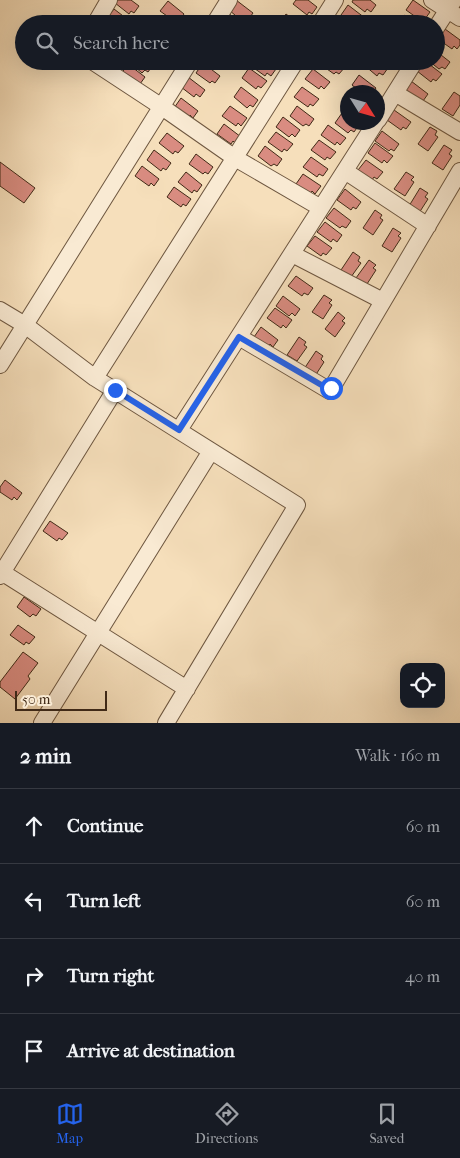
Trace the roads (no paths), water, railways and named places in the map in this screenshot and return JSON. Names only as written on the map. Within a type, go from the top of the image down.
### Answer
[{"type":"street","points":[[100,15],[109,0]]},
{"type":"street","points":[[220,15],[229,0]]},
{"type":"street","points":[[326,15],[335,0]]},
{"type":"street","points":[[432,0],[454,9],[445,18]]},
{"type":"street","points":[[106,70],[235,158],[321,208]]},
{"type":"street","points":[[0,365],[185,70]]},
{"type":"street","points":[[95,378],[290,70]]},
{"type":"street","points":[[385,109],[409,70]]},
{"type":"street","points":[[395,93],[460,132]]},
{"type":"street","points":[[179,430],[371,130]]},
{"type":"street","points":[[345,171],[428,226]]},
{"type":"street","points":[[239,337],[330,390],[460,171]]},
{"type":"street","points":[[292,254],[383,301]]},
{"type":"street","points":[[0,310],[25,325],[95,378],[297,505],[166,723]]},
{"type":"street","points":[[115,390],[1,573],[187,689]]},
{"type":"street","points":[[42,723],[211,451]]}]
